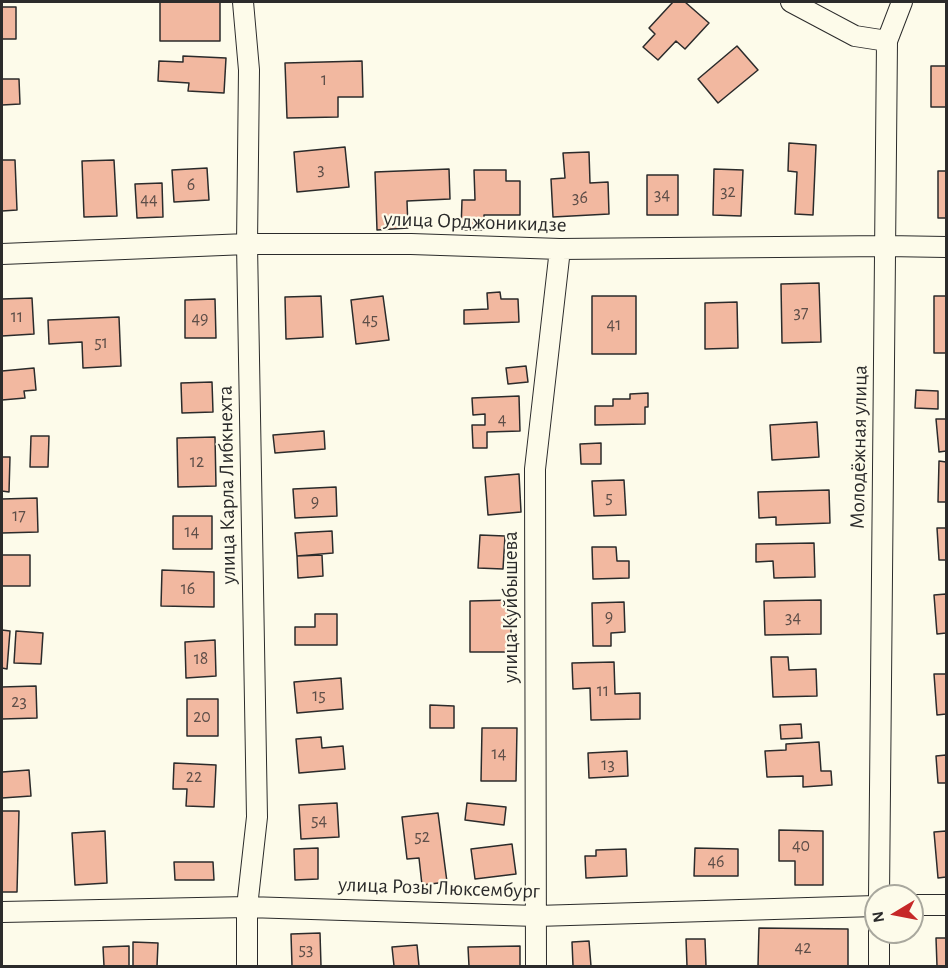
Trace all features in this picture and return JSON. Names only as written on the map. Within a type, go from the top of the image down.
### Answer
[{"type":"street","name":"улица Карла Либкнехта","points":[[243,2],[249,70],[247,244],[257,817],[247,907],[247,966]]},
{"type":"street","points":[[791,2],[855,36],[887,41]]},
{"type":"street","name":"Молодёжная улица","points":[[879,884],[887,41],[902,2]]},
{"type":"street","name":"улица Орджоникидзе","points":[[2,254],[247,244],[411,244],[560,249],[946,247]]},
{"type":"street","name":"улица Куйбышева","points":[[537,966],[535,469],[560,249]]},
{"type":"street","points":[[924,905],[946,905]]},
{"type":"street","name":"улица Розы Люксембург","points":[[2,912],[247,907],[536,916],[864,906]]},
{"type":"street","points":[[879,944],[879,966]]},
{"type":"building","points":[[160,2],[220,2],[220,41],[160,41]]},
{"type":"building","points":[[673,2],[685,2],[709,23],[685,49],[676,41],[658,60],[643,47],[655,34],[649,28]]},
{"type":"building","points":[[2,7],[16,7],[16,39],[2,39]]},
{"type":"building","points":[[737,46],[758,70],[718,103],[698,79]]},
{"type":"building","points":[[183,56],[226,58],[224,93],[188,91],[189,83],[158,81],[159,61],[183,62]]},
{"type":"building","points":[[362,61],[363,97],[338,97],[338,117],[287,118],[285,63]]},
{"type":"building","points":[[931,66],[946,66],[946,107],[931,107]]},
{"type":"building","points":[[2,79],[19,79],[20,104],[2,105]]},
{"type":"building","points":[[789,143],[816,145],[813,215],[795,214],[797,172],[788,171]]},
{"type":"building","points":[[345,147],[349,187],[297,192],[294,152]]},
{"type":"building","points":[[589,152],[590,183],[608,182],[609,214],[553,217],[551,179],[565,178],[563,153]]},
{"type":"building","points":[[2,160],[15,160],[17,210],[2,211]]},
{"type":"building","points":[[114,160],[117,216],[84,217],[82,161]]},
{"type":"building","points":[[207,168],[209,200],[174,202],[172,170]]},
{"type":"building","points":[[449,169],[450,199],[407,201],[408,228],[377,230],[375,172]]},
{"type":"building","points":[[714,169],[743,170],[741,216],[713,215]]},
{"type":"building","points":[[474,170],[506,170],[506,181],[520,181],[520,215],[484,215],[484,230],[461,230],[462,200],[475,200]]},
{"type":"building","points":[[938,171],[946,171],[946,218],[938,218]]},
{"type":"building","points":[[647,175],[678,175],[678,215],[647,215]]},
{"type":"building","points":[[162,183],[163,217],[137,218],[135,184]]},
{"type":"building","points":[[819,283],[821,342],[782,343],[781,284]]},
{"type":"building","points":[[500,292],[501,299],[518,299],[519,322],[464,324],[464,310],[488,309],[487,293]]},
{"type":"building","points":[[321,296],[323,337],[286,339],[285,297]]},
{"type":"building","points":[[383,296],[389,340],[356,344],[351,300]]},
{"type":"building","points":[[592,296],[636,296],[636,354],[592,354]]},
{"type":"building","points":[[934,296],[946,296],[946,353],[934,353]]},
{"type":"building","points":[[32,298],[34,334],[2,336],[2,299]]},
{"type":"building","points":[[215,299],[216,338],[185,338],[185,300]]},
{"type":"building","points":[[737,302],[738,348],[705,349],[705,303]]},
{"type":"building","points":[[119,317],[121,366],[83,368],[82,342],[49,344],[48,320]]},
{"type":"building","points":[[526,366],[528,382],[508,384],[506,368]]},
{"type":"building","points":[[34,368],[36,390],[24,391],[25,398],[2,400],[2,371]]},
{"type":"building","points":[[212,382],[213,412],[182,413],[181,383]]},
{"type":"building","points":[[916,390],[938,391],[938,409],[915,408]]},
{"type":"building","points":[[648,393],[645,424],[595,425],[595,406],[613,406],[613,399],[630,399],[630,394]]},
{"type":"building","points":[[519,396],[520,431],[487,432],[487,448],[473,448],[472,425],[485,425],[485,414],[473,415],[472,398]]},
{"type":"building","points":[[936,419],[946,419],[946,451],[939,452]]},
{"type":"building","points":[[817,422],[819,457],[772,460],[770,425]]},
{"type":"building","points":[[324,431],[325,449],[275,453],[273,435]]},
{"type":"building","points":[[31,436],[49,436],[48,467],[30,467]]},
{"type":"building","points":[[215,437],[216,486],[178,487],[177,438]]},
{"type":"building","points":[[601,443],[601,464],[581,464],[580,444]]},
{"type":"building","points":[[2,457],[10,457],[9,492],[2,491]]},
{"type":"building","points":[[939,461],[946,462],[946,502],[938,502]]},
{"type":"building","points":[[519,474],[521,512],[488,515],[485,477]]},
{"type":"building","points":[[624,480],[626,515],[594,516],[592,481]]},
{"type":"building","points":[[336,487],[337,516],[295,518],[293,489]]},
{"type":"building","points":[[829,490],[830,523],[776,525],[776,517],[759,518],[758,492]]},
{"type":"building","points":[[37,498],[38,532],[2,533],[2,499]]},
{"type":"building","points":[[173,516],[212,516],[212,549],[173,549]]},
{"type":"building","points":[[937,528],[946,528],[946,560],[939,560]]},
{"type":"building","points":[[332,531],[333,553],[297,556],[295,533]]},
{"type":"building","points":[[480,535],[505,536],[503,569],[478,568]]},
{"type":"building","points":[[814,543],[815,577],[774,578],[773,561],[756,562],[756,544]]},
{"type":"building","points":[[592,547],[616,547],[617,561],[629,561],[629,578],[593,579]]},
{"type":"building","points":[[2,555],[30,555],[30,586],[2,586]]},
{"type":"building","points":[[322,555],[323,576],[298,578],[297,556]]},
{"type":"building","points":[[162,570],[214,572],[214,607],[161,606]]},
{"type":"building","points":[[946,594],[946,633],[937,634],[934,595]]},
{"type":"building","points":[[511,600],[511,652],[470,652],[470,601]]},
{"type":"building","points":[[821,600],[821,634],[765,635],[764,601]]},
{"type":"building","points":[[624,602],[625,632],[611,633],[611,646],[593,646],[592,603]]},
{"type":"building","points":[[315,614],[337,614],[337,645],[295,645],[295,627],[315,627]]},
{"type":"building","points":[[2,630],[10,631],[7,669],[2,668]]},
{"type":"building","points":[[16,631],[43,633],[41,664],[14,663]]},
{"type":"building","points":[[215,640],[216,676],[186,678],[185,642]]},
{"type":"building","points":[[771,657],[788,657],[789,670],[816,669],[817,696],[773,697]]},
{"type":"building","points":[[614,662],[615,694],[640,693],[640,719],[591,720],[590,688],[573,689],[572,663]]},
{"type":"building","points":[[934,674],[946,674],[946,714],[937,715]]},
{"type":"building","points":[[341,678],[343,709],[297,713],[294,682]]},
{"type":"building","points":[[36,686],[37,718],[2,719],[2,687]]},
{"type":"building","points":[[187,699],[218,699],[218,736],[187,736]]},
{"type":"building","points":[[430,705],[454,706],[454,728],[430,728]]},
{"type":"building","points":[[801,724],[802,738],[781,739],[780,725]]},
{"type":"building","points":[[482,728],[517,728],[516,781],[481,781]]},
{"type":"building","points":[[321,737],[322,748],[343,746],[345,769],[299,773],[296,739]]},
{"type":"building","points":[[819,742],[821,771],[831,771],[832,785],[803,787],[803,776],[767,777],[765,751],[786,750],[786,744]]},
{"type":"building","points":[[627,751],[628,776],[589,778],[588,753]]},
{"type":"building","points":[[946,755],[946,783],[938,783],[936,756]]},
{"type":"building","points":[[174,763],[216,765],[214,807],[186,806],[187,789],[173,789]]},
{"type":"building","points":[[29,770],[31,796],[2,798],[2,772]]},
{"type":"building","points":[[337,803],[339,837],[301,839],[299,805]]},
{"type":"building","points":[[467,803],[506,807],[504,825],[465,820]]},
{"type":"building","points":[[2,811],[19,811],[17,892],[2,892]]},
{"type":"building","points":[[438,813],[447,882],[422,885],[419,858],[407,859],[402,817]]},
{"type":"building","points":[[779,830],[823,831],[823,885],[795,885],[795,861],[779,861]]},
{"type":"building","points":[[105,831],[107,883],[75,885],[72,833]]},
{"type":"building","points":[[946,831],[946,877],[938,878],[934,832]]},
{"type":"building","points":[[512,844],[516,874],[475,879],[471,849]]},
{"type":"building","points":[[318,848],[318,879],[295,880],[294,849]]},
{"type":"building","points":[[695,848],[738,849],[738,876],[694,876]]},
{"type":"building","points":[[626,849],[627,876],[586,878],[585,856],[596,856],[596,850]]},
{"type":"building","points":[[174,862],[213,862],[214,880],[175,880]]},
{"type":"building","points":[[759,928],[848,929],[848,966],[758,966]]},
{"type":"building","points":[[320,933],[321,966],[292,966],[291,934]]},
{"type":"building","points":[[936,938],[946,938],[946,966],[937,966]]},
{"type":"building","points":[[686,939],[705,939],[706,966],[687,966]]},
{"type":"building","points":[[589,941],[591,966],[573,966],[572,942]]},
{"type":"building","points":[[133,942],[158,943],[157,966],[133,966]]},
{"type":"building","points":[[417,945],[419,966],[394,966],[392,947]]},
{"type":"building","points":[[129,946],[129,966],[104,966],[103,947]]},
{"type":"building","points":[[520,946],[520,966],[469,966],[468,947]]}]
